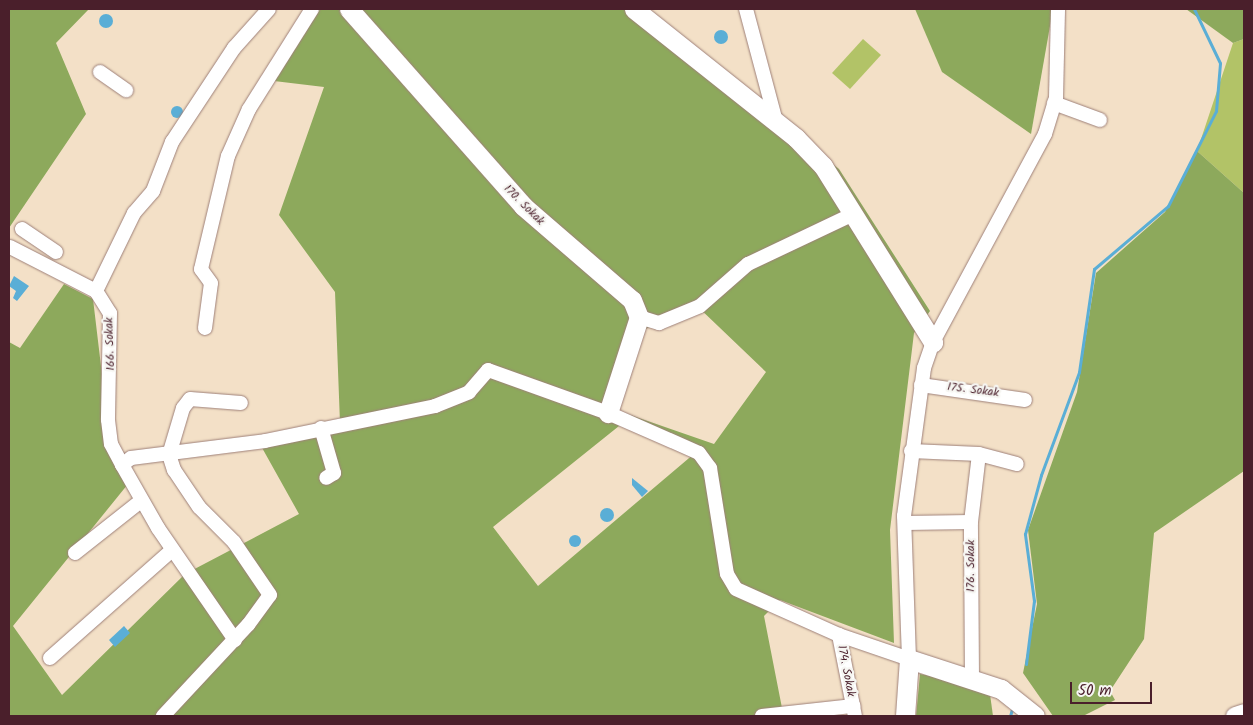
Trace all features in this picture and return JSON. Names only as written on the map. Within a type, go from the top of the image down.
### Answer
[{"type":"street","points":[[10,246],[96,291],[134,213],[153,190],[172,142],[234,48],[269,9]]},
{"type":"street","points":[[205,328],[211,284],[201,269],[228,156],[248,109],[312,9]]},
{"type":"street","name":"170. Sokak","points":[[349,9],[523,206],[632,300],[639,317]]},
{"type":"street","points":[[634,9],[776,122],[823,166],[850,215],[933,342]]},
{"type":"street","points":[[746,9],[776,122]]},
{"type":"street","points":[[905,716],[909,658],[904,522],[921,385],[933,342],[978,265],[1045,134],[1054,103],[1058,9]]},
{"type":"street","points":[[100,72],[126,90]]},
{"type":"street","points":[[1054,103],[1100,120]]},
{"type":"street","points":[[608,413],[639,317],[659,323],[700,306],[748,264],[850,215]]},
{"type":"street","points":[[22,229],[56,252]]},
{"type":"street","name":"166. Sokak","points":[[96,291],[110,314],[108,420],[111,444],[172,550],[235,640]]},
{"type":"street","points":[[122,465],[131,458],[169,455],[435,406],[469,392],[488,370],[608,413],[699,453],[710,468],[727,574],[736,588],[839,635],[1001,689],[1035,716]]},
{"type":"street","name":"175. Sokak","points":[[921,385],[1025,400]]},
{"type":"street","points":[[163,716],[235,640],[270,595],[234,542],[199,507],[174,470],[169,455],[182,408],[190,399],[241,403]]},
{"type":"street","points":[[321,428],[334,473],[326,478]]},
{"type":"street","points":[[912,451],[979,454],[1017,464]]},
{"type":"street","name":"176. Sokak","points":[[972,679],[971,522],[979,454]]},
{"type":"street","points":[[75,553],[142,500]]},
{"type":"street","points":[[904,522],[971,522]]},
{"type":"street","points":[[50,658],[172,550]]},
{"type":"street","name":"174. Sokak","points":[[839,635],[854,711]]},
{"type":"street","points":[[762,716],[854,711]]},
{"type":"street","points":[[1235,716],[1244,713]]},
{"type":"green space","points":[[9,9],[89,9],[56,43],[86,114],[9,228]]},
{"type":"green space","points":[[308,9],[637,9],[839,169],[930,311],[914,333],[890,530],[894,643],[780,600],[764,616],[782,708],[751,716],[9,716],[9,342],[20,348],[64,284],[93,299],[111,450],[128,484],[13,626],[62,695],[185,574],[299,514],[256,437],[340,423],[335,292],[279,215],[324,87],[274,81]],"holes":[[[696,305],[766,372],[714,444],[613,409],[637,333]],[[624,422],[695,453],[538,586],[493,527]]]},
{"type":"green space","points":[[915,9],[1053,9],[1031,134],[942,72]]},
{"type":"green space","points":[[1186,9],[1244,9],[1244,39],[1233,43]]},
{"type":"green space","points":[[863,39],[881,55],[850,89],[832,73]]},
{"type":"green space","points":[[1244,39],[1244,193],[1197,151],[1233,43]]},
{"type":"green space","points":[[1197,151],[1244,193],[1244,471],[1154,533],[1144,639],[1110,691],[1115,700],[1083,716],[1053,716],[1023,673],[1037,604],[1028,530],[1077,392],[1096,273],[1165,212]]},
{"type":"green space","points":[[920,674],[989,687],[993,716],[916,716]]},
{"type":"water","points":[[103,14],[109,14],[113,21],[109,28],[103,28],[99,24],[99,18]]},
{"type":"water","points":[[721,30],[726,32],[728,37],[726,42],[721,44],[716,42],[714,37],[716,32]]},
{"type":"water","points":[[175,106],[179,106],[183,112],[179,118],[175,118],[171,114],[171,110]]},
{"type":"water","points":[[14,276],[29,286],[17,301],[13,298],[16,291],[9,286]]},
{"type":"water","points":[[632,478],[648,491],[642,497],[632,485]]},
{"type":"water","points":[[604,508],[610,508],[614,515],[610,522],[604,522],[600,518],[600,512]]},
{"type":"water","points":[[573,535],[577,535],[581,541],[577,547],[573,547],[569,543],[569,539]]},
{"type":"water","points":[[124,626],[130,633],[115,647],[109,640]]},
{"type":"waterway","points":[[1026,664],[1034,601],[1025,534],[1041,475],[1079,372],[1094,269],[1168,206],[1216,111],[1220,63],[1194,9]]},
{"type":"waterway","points":[[1010,716],[1012,709]]}]
